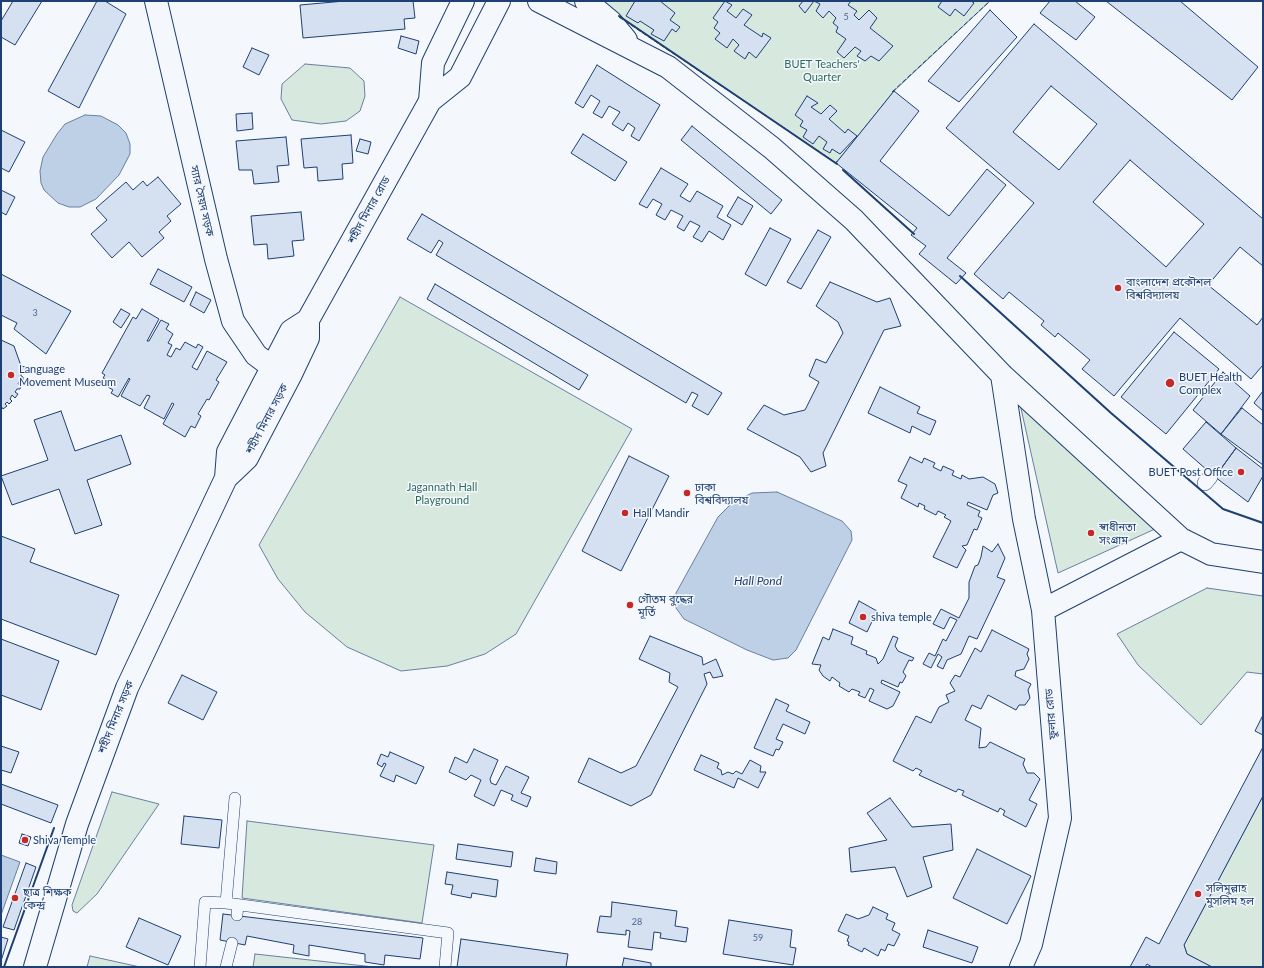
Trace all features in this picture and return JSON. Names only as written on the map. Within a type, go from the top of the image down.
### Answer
[{"type":"main road","name":"স্যার সৈয়দ সড়ক","points":[[156,1],[216,259],[233,321],[256,355],[281,371]]},
{"type":"main road","name":"শহীদ মিনার রোড","points":[[430,101],[433,63],[463,1]]},
{"type":"main road","name":"শহীদ মিনার রোড","points":[[281,371],[291,331],[308,320],[430,101],[460,77],[499,1]]},
{"type":"main road","points":[[539,1],[635,49],[668,68],[772,148],[842,210],[889,256],[1002,374],[1181,538],[1211,554],[1263,562]]},
{"type":"main road","points":[[586,1],[611,22],[635,49]]},
{"type":"main road","name":"শহীদ মিনার সড়ক","points":[[35,967],[77,824],[127,688],[226,478],[248,458],[281,371]]},
{"type":"main road","name":"ফুলার রোড","points":[[1002,374],[1024,519],[1043,610],[1060,818],[1031,944],[1021,967]]},
{"type":"main road","points":[[1043,610],[1181,538]]},
{"type":"street","points":[[226,903],[236,798]]},
{"type":"street","points":[[200,967],[205,902],[226,903],[238,910],[448,933],[445,967]]},
{"type":"street","points":[[226,967],[232,943]]},
{"type":"green space","name":"BUET Teachers' Quarter","points":[[596,1],[990,1],[894,91],[836,163]]},
{"type":"green space","points":[[305,64],[350,68],[364,81],[365,96],[360,111],[346,121],[321,124],[292,120],[281,99],[282,84]]},
{"type":"green space","name":"Jagannath Hall Playground","points":[[400,297],[632,429],[516,634],[485,654],[447,666],[401,671],[347,647],[305,612],[278,579],[259,545]]},
{"type":"green space","points":[[1020,404],[1155,529],[1058,573]]},
{"type":"green space","points":[[1207,588],[1263,596],[1263,674],[1247,672],[1201,725],[1138,665],[1117,634]]},
{"type":"green space","points":[[112,792],[159,804],[97,894],[77,913],[73,911],[72,905]]},
{"type":"green space","points":[[1263,796],[1263,967],[1212,967],[1187,954],[1184,945]]},
{"type":"green space","points":[[247,821],[434,845],[422,923],[242,898]]},
{"type":"green space","points":[[255,954],[374,967],[253,967]]},
{"type":"green space","points":[[90,956],[140,967],[87,967]]},
{"type":"water","points":[[85,115],[101,116],[118,125],[126,133],[130,144],[130,154],[119,175],[96,199],[80,207],[69,207],[58,203],[44,190],[41,183],[40,171],[43,157],[65,124]]},
{"type":"water","name":"Hall Pond","points":[[777,492],[842,521],[851,531],[852,540],[796,650],[788,658],[773,660],[747,650],[684,619],[676,608],[676,593],[718,517],[732,503],[752,493]]},
{"type":"water","points":[[1,855],[20,862],[1,915]]},
{"type":"building","points":[[13,1],[42,1],[15,45],[1,37],[1,21]]},
{"type":"building","points":[[97,1],[105,1],[126,14],[79,108],[48,91]]},
{"type":"building","points":[[345,1],[413,1],[415,18],[404,19],[405,29],[303,38],[300,5]]},
{"type":"building","points":[[635,1],[660,1],[675,13],[670,20],[680,27],[676,32],[672,29],[664,41],[651,34],[654,30],[640,21],[638,23],[626,16]]},
{"type":"building","points":[[725,1],[732,5],[727,11],[736,18],[743,9],[752,15],[744,25],[762,37],[763,33],[771,38],[756,58],[749,52],[745,59],[734,51],[739,45],[733,39],[727,48],[715,39],[720,33],[714,28],[718,22],[713,18]]},
{"type":"building","points":[[803,1],[814,1],[805,13],[799,6]]},
{"type":"building","points":[[814,1],[851,1],[848,5],[857,11],[854,15],[859,20],[869,10],[877,18],[870,28],[893,46],[879,61],[871,56],[865,61],[857,56],[861,51],[855,47],[844,58],[837,52],[846,39],[836,32],[838,27],[833,23],[836,18],[829,11],[823,18],[816,11],[820,4]]},
{"type":"building","points":[[942,1],[971,1],[974,3],[964,16],[955,9],[950,16],[938,7]]},
{"type":"building","points":[[1050,1],[1075,1],[1095,17],[1076,40],[1040,13]]},
{"type":"building","points":[[1106,1],[1180,1],[1258,67],[1232,100]]},
{"type":"building","points":[[990,10],[1017,37],[959,102],[928,81]]},
{"type":"building","points":[[1034,24],[1263,219],[1263,266],[1240,247],[1208,285],[1257,325],[1263,317],[1263,365],[1251,379],[1180,318],[1114,396],[1082,369],[1090,360],[1058,333],[1055,337],[1041,325],[1044,321],[1009,292],[1003,299],[974,274],[1034,203],[946,128]],"holes":[[[1051,86],[1097,124],[1059,170],[1013,132]],[[1130,160],[1204,224],[1166,267],[1093,202]]]},
{"type":"building","points":[[401,36],[419,41],[416,54],[398,48]]},
{"type":"building","points":[[252,48],[269,55],[259,75],[243,67]]},
{"type":"building","points":[[597,65],[660,105],[639,141],[631,136],[635,128],[628,123],[623,131],[612,124],[620,112],[609,106],[602,118],[593,113],[600,101],[591,95],[583,108],[575,103]]},
{"type":"building","points":[[894,91],[919,111],[880,161],[949,216],[987,169],[1006,185],[947,258],[966,273],[956,284],[919,254],[926,246],[911,235],[917,228],[836,163]]},
{"type":"building","points":[[807,96],[818,103],[811,107],[821,114],[830,105],[837,111],[829,119],[845,133],[848,129],[857,136],[840,154],[832,149],[830,153],[823,149],[827,142],[819,136],[813,144],[803,137],[807,130],[800,126],[803,121],[795,115]]},
{"type":"building","points":[[252,113],[253,129],[237,131],[236,114]]},
{"type":"building","points":[[692,126],[782,200],[771,214],[681,140]]},
{"type":"building","points":[[1,130],[25,142],[9,172],[1,168]]},
{"type":"building","points":[[583,134],[627,162],[615,181],[571,153]]},
{"type":"building","points":[[351,135],[353,163],[342,164],[343,179],[318,181],[317,167],[304,168],[301,139]]},
{"type":"building","points":[[286,137],[289,165],[277,166],[279,182],[254,184],[252,170],[239,170],[236,141]]},
{"type":"building","points":[[360,139],[371,142],[368,154],[356,151]]},
{"type":"building","points":[[661,168],[688,184],[680,196],[690,202],[697,191],[723,206],[717,217],[731,225],[723,240],[709,231],[702,242],[693,237],[700,226],[690,221],[684,231],[677,227],[683,216],[671,210],[665,220],[656,215],[662,204],[653,199],[647,208],[639,204]]},
{"type":"building","points":[[158,177],[181,204],[167,216],[171,221],[159,232],[164,238],[142,257],[129,242],[112,258],[91,234],[107,220],[96,208],[126,182],[133,190],[143,181],[147,186]]},
{"type":"building","points":[[1,190],[15,197],[6,215],[1,212]]},
{"type":"building","points":[[738,197],[753,206],[742,225],[727,216]]},
{"type":"building","points":[[301,212],[304,240],[292,241],[294,256],[268,259],[267,244],[254,245],[251,216]]},
{"type":"building","points":[[422,214],[722,393],[708,415],[692,406],[698,395],[692,392],[686,403],[436,255],[443,243],[439,240],[431,253],[407,239]]},
{"type":"building","points":[[770,228],[791,239],[766,286],[745,274]]},
{"type":"building","points":[[818,230],[831,237],[801,289],[787,282]]},
{"type":"building","points":[[158,269],[192,287],[184,302],[150,284]]},
{"type":"building","points":[[1,274],[71,311],[46,354],[14,329],[17,323],[1,315]]},
{"type":"building","points":[[830,282],[877,302],[890,298],[901,326],[884,330],[823,453],[826,466],[811,472],[800,457],[747,429],[764,405],[784,415],[805,410],[819,382],[809,376],[816,359],[826,363],[843,333],[838,322],[816,306]]},
{"type":"building","points":[[435,284],[588,375],[579,390],[427,299]]},
{"type":"building","points":[[196,292],[211,300],[204,313],[190,305]]},
{"type":"building","points":[[121,309],[130,314],[121,328],[113,322]]},
{"type":"building","points":[[142,309],[159,319],[147,341],[149,341],[161,320],[169,324],[166,329],[173,334],[168,343],[172,345],[167,355],[171,357],[176,348],[180,350],[185,342],[196,348],[198,344],[203,347],[192,367],[197,370],[207,351],[227,362],[216,380],[219,382],[209,400],[207,399],[198,414],[201,416],[195,428],[191,426],[185,437],[163,424],[174,404],[172,403],[164,419],[144,408],[150,396],[147,395],[140,406],[121,396],[130,379],[129,378],[118,397],[111,393],[113,390],[108,387],[111,382],[103,378],[105,375],[102,373],[133,317],[136,319]]},
{"type":"building","name":"BUET Health Complex","points":[[1174,332],[1219,369],[1166,434],[1121,397]]},
{"type":"building","name":"Language Movement Museum","points":[[1,340],[14,346],[21,366],[25,367],[25,372],[21,372],[23,380],[20,380],[18,384],[21,385],[20,389],[17,389],[15,392],[18,394],[15,398],[12,395],[10,399],[12,401],[9,404],[7,402],[5,404],[7,406],[3,409],[1,406]]},
{"type":"building","points":[[1223,372],[1250,396],[1221,434],[1193,410]]},
{"type":"building","points":[[880,387],[920,407],[917,413],[936,421],[930,435],[912,426],[910,433],[868,413]]},
{"type":"building","points":[[1263,391],[1263,411],[1254,403]]},
{"type":"building","points":[[1242,408],[1263,425],[1263,465],[1221,434]]},
{"type":"building","points":[[61,411],[75,451],[121,435],[131,464],[87,480],[102,525],[75,534],[59,489],[12,505],[1,476],[48,460],[34,420]]},
{"type":"building","points":[[1206,422],[1236,448],[1215,477],[1183,449]]},
{"type":"building","name":"BUET Post Office","points":[[1236,448],[1263,469],[1263,476],[1248,502],[1215,477]]},
{"type":"building","name":"Hall Mandir","points":[[629,456],[669,476],[621,571],[582,551]]},
{"type":"building","points":[[910,457],[922,463],[924,458],[935,463],[933,467],[941,471],[943,466],[954,471],[952,475],[961,479],[962,475],[969,479],[983,477],[995,484],[998,493],[993,495],[987,510],[968,502],[967,505],[980,511],[978,516],[982,518],[977,530],[974,529],[967,545],[962,546],[966,550],[957,568],[933,557],[951,521],[944,517],[946,515],[938,511],[936,515],[924,509],[925,506],[919,503],[918,507],[901,498],[907,485],[898,481]]},
{"type":"building","points":[[1,536],[35,549],[30,562],[119,595],[96,655],[1,619]]},
{"type":"building","points":[[998,544],[1005,558],[997,577],[1005,580],[977,639],[969,636],[961,654],[947,660],[943,669],[937,666],[942,657],[938,654],[931,668],[923,664],[929,653],[935,656],[943,639],[946,641],[957,620],[950,617],[944,629],[933,624],[941,609],[959,618],[969,598],[969,582],[975,566],[978,565],[983,546],[992,552]]},
{"type":"building","name":"shiva temple","points":[[859,601],[877,611],[867,632],[849,623]]},
{"type":"building","points":[[833,629],[853,637],[851,644],[867,651],[866,654],[876,658],[878,664],[883,659],[893,636],[898,638],[895,646],[898,651],[914,658],[912,661],[909,660],[903,672],[906,676],[902,683],[900,682],[898,687],[882,680],[881,683],[900,692],[893,706],[887,709],[869,701],[874,690],[870,688],[865,698],[858,695],[860,692],[852,689],[849,692],[839,686],[840,683],[832,677],[830,681],[823,676],[819,670],[821,665],[812,664],[823,637],[829,640]]},
{"type":"building","points":[[992,630],[1029,649],[1027,654],[1029,659],[1024,669],[1016,671],[1015,676],[1031,684],[1028,690],[1030,698],[1025,705],[1019,705],[1016,710],[988,695],[981,709],[972,705],[965,720],[981,728],[979,748],[986,747],[990,742],[1025,759],[1023,764],[1027,773],[1034,773],[1040,779],[1029,800],[1037,804],[1026,827],[1003,815],[1005,811],[1000,808],[998,812],[962,795],[964,791],[958,789],[956,792],[919,775],[922,771],[916,768],[913,771],[893,761],[916,716],[931,723],[939,707],[949,702],[946,695],[955,691],[950,683],[955,675],[960,677],[975,648],[981,652]]},
{"type":"building","points":[[650,636],[702,657],[703,665],[716,659],[723,676],[713,678],[710,672],[704,674],[707,684],[651,795],[631,806],[578,782],[589,758],[621,773],[636,766],[678,687],[669,682],[670,673],[639,659]]},
{"type":"building","points":[[1,639],[59,661],[41,710],[1,695]]},
{"type":"building","points":[[182,675],[217,692],[203,720],[168,703]]},
{"type":"building","points":[[776,699],[789,705],[786,711],[810,722],[805,734],[783,724],[776,739],[783,742],[779,750],[776,749],[773,756],[754,748]]},
{"type":"building","points":[[1263,715],[1263,735],[1255,731]]},
{"type":"building","points":[[1,746],[19,752],[11,773],[1,770]]},
{"type":"building","name":"সলিমুল্লাহ মুসলিম হল","points":[[1263,747],[1263,796],[1184,945],[1187,954],[1212,967],[1152,967],[1147,964],[1145,967],[1130,967],[1146,937],[1159,944]]},
{"type":"building","points":[[474,749],[498,760],[490,779],[491,783],[496,785],[506,766],[529,777],[521,793],[531,797],[527,807],[511,800],[513,795],[501,790],[494,806],[474,796],[481,780],[471,775],[466,780],[449,772],[455,757],[467,763]]},
{"type":"building","points":[[390,752],[424,767],[416,784],[396,775],[394,782],[380,776],[386,764],[384,763],[382,767],[377,764],[381,754],[388,757]]},
{"type":"building","points":[[701,755],[719,763],[717,768],[721,770],[722,775],[728,772],[733,774],[736,771],[742,774],[750,760],[761,766],[760,772],[766,772],[758,788],[738,778],[734,788],[694,770]]},
{"type":"building","points":[[1,784],[58,805],[51,823],[1,804]]},
{"type":"building","points":[[890,798],[912,827],[951,824],[953,850],[923,857],[932,887],[907,897],[895,867],[851,872],[849,848],[887,840],[867,813]]},
{"type":"building","points":[[184,816],[222,820],[219,848],[181,844]]},
{"type":"building","name":"Shiva Temple","points":[[22,834],[31,837],[28,846],[19,843]]},
{"type":"building","points":[[458,844],[513,852],[511,867],[456,859]]},
{"type":"building","points":[[977,849],[1031,876],[1007,924],[953,898]]},
{"type":"building","points":[[536,858],[557,862],[556,874],[534,871]]},
{"type":"building","points":[[26,863],[36,867],[14,930],[3,927]]},
{"type":"building","points":[[447,872],[498,880],[496,897],[472,893],[471,898],[451,894],[453,885],[445,884]]},
{"type":"building","points":[[612,902],[677,911],[675,926],[688,928],[686,942],[660,938],[661,933],[654,932],[652,950],[628,947],[630,931],[626,930],[626,935],[597,932],[600,916],[611,917]]},
{"type":"building","points":[[873,907],[888,914],[886,919],[895,923],[892,930],[900,934],[894,946],[888,944],[885,951],[881,949],[878,956],[864,948],[862,952],[848,945],[849,942],[847,941],[849,936],[838,931],[846,914],[858,919],[869,915]]},
{"type":"building","points":[[223,914],[423,938],[420,959],[385,955],[384,965],[365,962],[365,954],[309,945],[309,956],[293,953],[294,945],[247,936],[245,945],[220,940]]},
{"type":"building","points":[[139,918],[181,936],[168,965],[126,947]]},
{"type":"building","points":[[729,920],[792,930],[790,947],[796,948],[793,965],[723,954]]},
{"type":"building","points":[[928,930],[978,947],[972,963],[923,947]]},
{"type":"building","points":[[1,937],[8,939],[1,961]]},
{"type":"building","points":[[461,939],[568,954],[566,967],[457,967]]},
{"type":"building","points":[[624,958],[651,963],[651,967],[622,967]]},
{"type":"fence","points":[[892,92],[990,1]]},
{"type":"fence","points":[[619,17],[836,163],[837,161]]},
{"type":"wall","points":[[619,16],[837,164]]},
{"type":"wall","points":[[843,170],[914,234]]},
{"type":"wall","points":[[960,276],[1111,413],[1223,509],[1263,523]]},
{"type":"wall","points":[[4,967],[54,828]]},
{"type":"place","name":"বাংলাদেশ প্রকৌশল বিশ্ববিদ্যালয়","points":[[1118,288]]},
{"type":"place","name":"Language Movement Museum","points":[[11,375]]},
{"type":"place","name":"BUET Health Complex","points":[[1170,383]]},
{"type":"place","name":"BUET Post Office","points":[[1241,472]]},
{"type":"place","name":"ঢাকা বিশ্ববিদ্যালয়","points":[[687,493]]},
{"type":"place","name":"Hall Mandir","points":[[625,513]]},
{"type":"place","name":"স্বাধীনতা সংগ্রাম","points":[[1091,533]]},
{"type":"place","name":"গৌতম বুদ্ধের মূর্তি","points":[[630,605]]},
{"type":"place","name":"shiva temple","points":[[863,617]]},
{"type":"place","name":"Shiva Temple","points":[[25,840]]},
{"type":"place","name":"সলিমুল্লাহ মুসলিম হল","points":[[1198,894]]},
{"type":"place","name":"ছাত্র শিক্ষক কেন্দ্র","points":[[15,898]]}]
